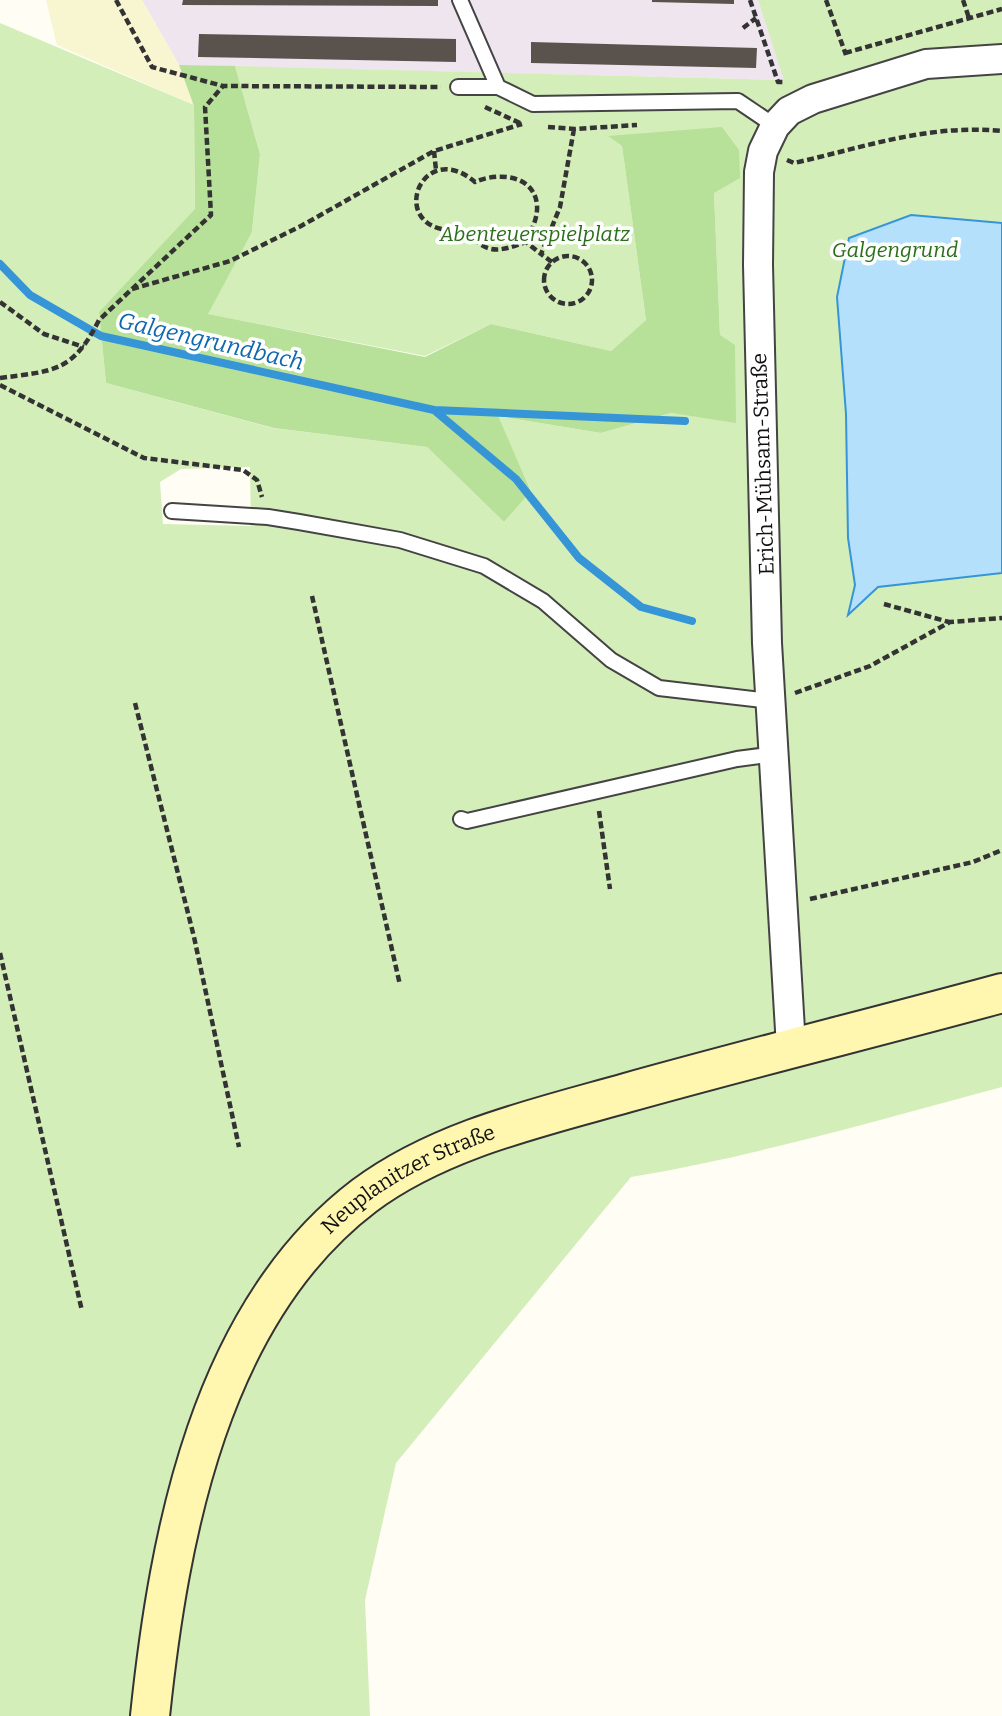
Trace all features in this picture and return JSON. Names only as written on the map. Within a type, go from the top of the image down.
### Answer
[{"type":"main road","name":"Neuplanitzer Straße","points":[[150,1716],[173,1572],[194,1472],[212,1412],[260,1313],[290,1270],[327,1229],[364,1196],[413,1165],[466,1143],[540,1118],[791,1047],[1002,993]]},
{"type":"street","points":[[769,138],[789,111],[813,99],[926,64],[1002,59]]},
{"type":"street","name":"Erich-Mühsam-Straße","points":[[769,138],[759,172],[758,306],[771,701],[785,904],[791,1047]]},
{"type":"lane","points":[[460,0],[498,87]]},
{"type":"lane","points":[[458,87],[498,87],[533,104],[738,101],[769,138]]},
{"type":"lane","points":[[172,511],[268,517],[400,540],[484,566],[543,601],[611,660],[659,688],[771,701]]},
{"type":"lane","points":[[461,819],[467,821],[737,759],[775,754]]},
{"type":"path","points":[[116,0],[152,67],[223,86],[458,87]]},
{"type":"path","points":[[750,0],[778,82],[796,82]]},
{"type":"path","points":[[826,0],[857,85]]},
{"type":"path","points":[[963,0],[969,18]]},
{"type":"path","points":[[845,53],[1002,9]]},
{"type":"path","points":[[743,28],[756,18]]},
{"type":"path","points":[[0,378],[43,373],[72,361],[86,345],[99,320],[211,215],[205,107],[223,86]]},
{"type":"path","points":[[132,289],[230,261],[301,226],[434,151],[522,124],[574,129],[641,125]]},
{"type":"path","points":[[769,138],[794,163],[904,134],[974,128],[1002,131]]},
{"type":"path","points":[[541,254],[560,207],[574,129]]},
{"type":"path","points":[[434,151],[436,170]]},
{"type":"path","points":[[457,169],[475,181],[492,174],[510,176],[527,186],[537,202],[536,220],[526,242],[500,251],[480,247],[464,230],[446,232],[429,227],[416,211],[416,194],[422,180],[436,170],[457,169]]},
{"type":"path","points":[[526,242],[552,262]]},
{"type":"path","points":[[569,256],[584,261],[589,268],[592,282],[582,299],[570,303],[553,298],[545,283],[547,269],[552,262],[569,256]]},
{"type":"path","points":[[0,302],[44,334],[86,345]]},
{"type":"path","points":[[0,385],[144,458],[243,470],[257,480],[268,517]]},
{"type":"path","points":[[312,596],[400,985]]},
{"type":"path","points":[[884,604],[950,622],[1002,618]]},
{"type":"path","points":[[771,701],[870,666],[950,622]]},
{"type":"path","points":[[135,703],[194,937],[239,1147]]},
{"type":"path","points":[[597,793],[610,889]]},
{"type":"path","points":[[785,904],[877,886],[973,862],[1001,851]]},
{"type":"path","points":[[0,953],[82,1311]]},
{"type":"shaded area","points":[[46,0],[142,0],[179,65],[194,105],[57,45]]},
{"type":"shaded area","points":[[142,0],[758,0],[785,80],[179,65]]},
{"type":"green space","points":[[758,0],[1002,0],[1002,1087],[771,1148],[631,1177],[396,1463],[365,1600],[370,1716],[0,1716],[0,23],[194,105],[195,210],[99,312],[106,383],[273,428],[427,447],[504,522],[531,490],[497,416],[601,433],[671,413],[736,422],[720,335],[714,193],[609,136],[622,146],[646,320],[611,351],[491,324],[425,356],[207,314],[252,232],[260,154],[235,66],[784,80]],"holes":[[[250,467],[251,526],[163,524],[160,482],[181,469]]]},
{"type":"green space","points":[[179,65],[235,66],[260,154],[252,232],[208,314],[425,357],[491,324],[611,351],[646,320],[622,146],[608,136],[722,127],[739,150],[740,178],[714,193],[720,335],[735,345],[736,423],[671,413],[601,433],[498,416],[531,491],[504,522],[427,447],[274,428],[106,383],[99,312],[195,209],[194,106]]},
{"type":"water","points":[[911,215],[1002,223],[1002,573],[878,587],[848,615],[855,585],[848,538],[846,414],[837,297],[849,238]]},
{"type":"building","points":[[183,0],[438,0],[438,6],[182,5]]},
{"type":"building","points":[[734,0],[734,4],[652,2]]},
{"type":"building","points":[[199,34],[456,39],[456,62],[198,57]]},
{"type":"building","points":[[531,42],[757,48],[756,68],[531,63]]},
{"type":"waterway","name":"Galgengrundbach","points":[[0,264],[30,295],[101,336],[434,410],[516,479],[579,558],[641,607],[692,621]]},
{"type":"waterway","name":"Galgengrundbach","points":[[434,410],[685,421]]},
{"type":"park label","name":"Abenteuerspielplatz","points":[[535,234]]},
{"type":"park label","name":"Galgengrund","points":[[895,250]]}]
